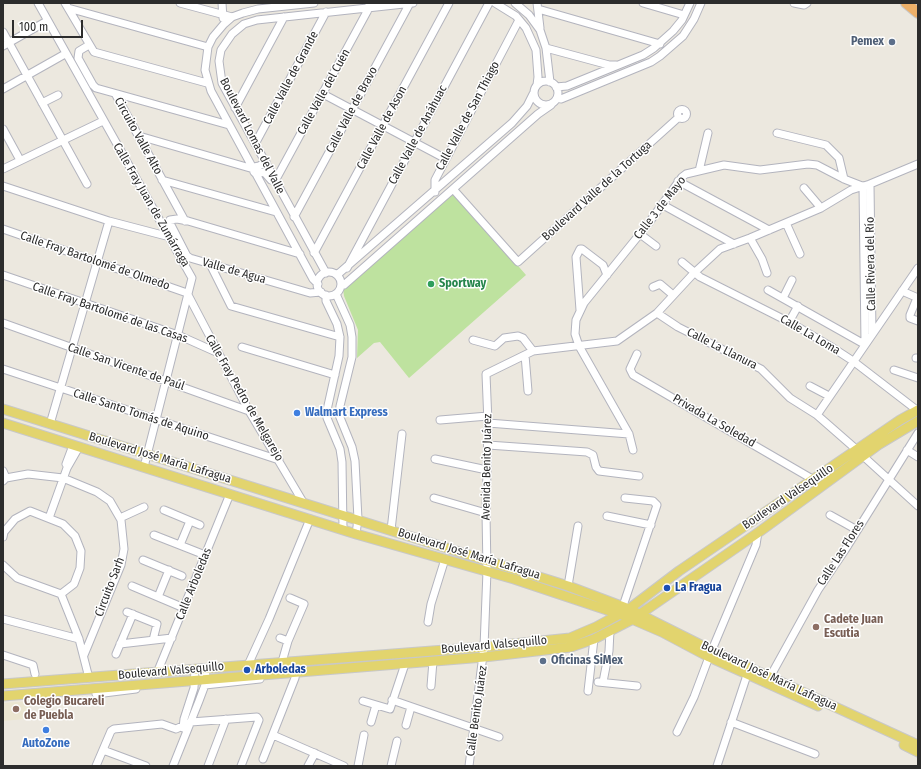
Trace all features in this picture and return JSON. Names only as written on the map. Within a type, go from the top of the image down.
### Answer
[{"type":"highway","points":[[906,3],[918,13]]},
{"type":"main road","name":"Boulevard José María Lafragua","points":[[3,409],[486,559],[568,586],[624,610],[710,654],[749,671],[918,752]]},
{"type":"main road","name":"Boulevard Valsequillo","points":[[3,696],[141,686],[194,680],[205,682],[296,672],[484,657],[571,647],[594,639],[610,631],[658,601],[758,532],[917,410]]},
{"type":"main road","name":"Boulevard Valsequillo","points":[[3,684],[484,647],[570,638],[624,610],[814,480],[918,421]]},
{"type":"main road","name":"Boulevard José María Lafragua","points":[[3,423],[356,534],[624,610]]},
{"type":"main road","points":[[658,601],[656,613],[660,623]]},
{"type":"main road","name":"Boulevard José María Lafragua","points":[[636,616],[660,623],[710,654]]},
{"type":"main road","name":"Boulevard José María Lafragua","points":[[749,671],[770,677],[918,745]]},
{"type":"street","name":"Calle Fray Juan de Zumárraga","points":[[38,3],[46,21],[192,278],[144,468]]},
{"type":"street","points":[[180,3],[232,18]]},
{"type":"street","points":[[222,3],[224,24]]},
{"type":"street","name":"Boulevard Lomas del Valle","points":[[314,3],[258,6],[232,18],[224,24],[208,47],[205,70],[207,83],[229,125],[313,279],[318,284]]},
{"type":"street","name":"Calle Valle de Bravo","points":[[294,217],[410,3]]},
{"type":"street","name":"Boulevard Lomas del Valle","points":[[326,273],[222,83],[219,71],[220,56],[226,41],[244,24],[257,20],[366,6],[413,3]]},
{"type":"street","name":"Calle Valle de Ason","points":[[314,253],[449,3]]},
{"type":"street","name":"Calle Valle de Anáhuac","points":[[347,268],[489,3]]},
{"type":"street","points":[[337,275],[347,268],[515,120],[533,94],[538,77],[536,50],[520,20],[495,3]]},
{"type":"street","points":[[515,3],[529,15],[540,30]]},
{"type":"street","points":[[643,3],[684,15]]},
{"type":"street","points":[[536,85],[541,82],[567,86],[643,55],[660,44],[673,31],[690,3]]},
{"type":"street","points":[[557,98],[561,99],[651,62],[669,50],[690,26],[701,3]]},
{"type":"street","points":[[794,3],[805,4]]},
{"type":"street","points":[[67,5],[208,47]]},
{"type":"street","points":[[67,5],[90,48],[207,83]]},
{"type":"street","name":"Calle Valle del Cuén","points":[[275,181],[323,94],[366,6]]},
{"type":"street","points":[[323,294],[331,296],[336,294],[341,285],[344,285],[538,114],[551,105],[557,98],[558,93],[553,84],[546,48],[540,30],[538,6],[660,44]]},
{"type":"street","name":"Calle Valle de Grande","points":[[255,144],[326,12]]},
{"type":"street","points":[[235,108],[284,17]]},
{"type":"street","name":"Calle Valle de San Thiago","points":[[426,213],[428,207],[436,198],[437,189],[435,180],[520,20]]},
{"type":"street","points":[[6,44],[46,21]]},
{"type":"street","points":[[3,32],[6,44],[27,76],[87,184]]},
{"type":"street","name":"Circuito Valle Alto","points":[[90,48],[79,51],[78,58],[93,85],[116,94],[185,221]]},
{"type":"street","points":[[546,48],[613,66],[619,75]]},
{"type":"street","points":[[3,89],[65,54]]},
{"type":"street","points":[[116,94],[229,125]]},
{"type":"street","points":[[323,94],[446,160]]},
{"type":"street","points":[[533,94],[537,102],[541,105],[551,105]]},
{"type":"street","points":[[42,103],[58,95]]},
{"type":"street","name":"Boulevard Valle de la Tortuga","points":[[453,189],[515,260],[520,261],[678,115]]},
{"type":"street","points":[[3,169],[103,121]]},
{"type":"street","points":[[3,129],[20,160]]},
{"type":"street","points":[[700,171],[708,133]]},
{"type":"street","points":[[777,133],[826,144],[839,158],[844,179]]},
{"type":"street","points":[[139,136],[264,172],[271,180],[275,181]]},
{"type":"street","points":[[253,170],[266,162]]},
{"type":"street","name":"Calle 3 de Mayo","points":[[633,450],[629,434],[579,346],[575,334],[576,320],[580,310],[663,205],[684,174],[724,165],[760,170],[813,164],[862,186]]},
{"type":"street","points":[[528,391],[525,355],[533,351],[617,341],[657,312],[716,251],[821,208],[851,190],[870,184],[918,164]]},
{"type":"street","points":[[162,180],[276,212]]},
{"type":"street","points":[[678,181],[769,230]]},
{"type":"street","name":"Calle Rivera del Río","points":[[870,184],[867,226],[868,280],[872,334]]},
{"type":"street","points":[[3,186],[109,220],[170,237]]},
{"type":"street","name":"Calle Rivera del Río","points":[[862,186],[867,226]]},
{"type":"street","points":[[804,188],[821,208]]},
{"type":"street","points":[[437,189],[445,196]]},
{"type":"street","points":[[663,205],[734,244]]},
{"type":"street","name":"Valle de Agua","points":[[185,221],[177,219],[170,220],[170,223],[187,256],[190,258],[310,293],[323,294]]},
{"type":"street","points":[[50,424],[109,220]]},
{"type":"street","points":[[185,221],[300,254]]},
{"type":"street","points":[[786,223],[800,254]]},
{"type":"street","name":"Calle Fray Bartolomé de Olmedo","points":[[3,229],[187,294]]},
{"type":"street","points":[[640,234],[656,246]]},
{"type":"street","points":[[750,238],[762,258],[767,273]]},
{"type":"street","points":[[580,310],[576,257],[580,249],[603,265],[607,274]]},
{"type":"street","name":"Calle La Loma","points":[[682,262],[694,273],[789,322],[853,361],[917,410]]},
{"type":"street","points":[[210,264],[231,306],[340,337]]},
{"type":"street","points":[[817,415],[918,268]]},
{"type":"street","points":[[341,285],[337,275],[333,273],[326,273],[320,277],[318,284],[337,324],[340,337],[339,356],[328,402],[327,418],[340,449],[342,462],[344,515],[343,529]]},
{"type":"street","name":"Calle Fray Bartolomé de las Casas","points":[[3,275],[178,335],[216,352]]},
{"type":"street","points":[[783,298],[792,280]]},
{"type":"street","name":"Calle Rivera del Río","points":[[865,344],[868,280]]},
{"type":"street","points":[[653,287],[660,284],[673,295]]},
{"type":"street","points":[[768,290],[865,344]]},
{"type":"street","points":[[902,291],[918,298],[910,314],[910,318],[918,321]]},
{"type":"street","name":"Calle Fray Pedro de Melgarejo","points":[[187,294],[216,352],[303,502]]},
{"type":"street","points":[[336,294],[350,325],[353,346],[352,358],[340,406],[340,420],[352,447],[358,519],[356,534]]},
{"type":"street","points":[[789,322],[798,306]]},
{"type":"street","name":"Calle La Llanura","points":[[657,312],[678,327],[761,369],[790,398],[817,415],[918,506]]},
{"type":"street","name":"Calle San Vicente de Paúl","points":[[3,324],[167,380],[249,411]]},
{"type":"street","points":[[473,340],[494,346],[504,338],[518,336],[523,338],[533,351]]},
{"type":"street","points":[[242,347],[335,375]]},
{"type":"street","name":"Privada La Soledad","points":[[637,354],[630,369],[633,375],[814,480]]},
{"type":"street","name":"Avenida Benito Juárez","points":[[486,559],[488,419],[486,374],[525,355]]},
{"type":"street","points":[[339,356],[352,358]]},
{"type":"street","name":"Calle Santo Tomás de Aquino","points":[[3,369],[279,460]]},
{"type":"street","points":[[894,370],[918,378]]},
{"type":"street","points":[[333,383],[344,386]]},
{"type":"street","points":[[810,386],[830,396]]},
{"type":"street","points":[[328,402],[340,406]]},
{"type":"street","points":[[440,420],[488,419],[629,434]]},
{"type":"street","name":"Calle Las Flores","points":[[770,677],[814,596],[918,433]]},
{"type":"street","points":[[391,530],[402,434]]},
{"type":"street","points":[[488,445],[589,452],[593,455],[596,467],[599,471],[639,476]]},
{"type":"street","points":[[49,518],[67,468],[68,459],[77,446]]},
{"type":"street","points":[[907,450],[918,457]]},
{"type":"street","points":[[435,460],[487,470]]},
{"type":"street","points":[[3,471],[5,480]]},
{"type":"street","name":"Circuito Sarh","points":[[5,480],[28,474],[63,478],[97,492],[110,501],[120,518],[124,549],[121,565],[84,655]]},
{"type":"street","points":[[343,484],[356,484]]},
{"type":"street","name":"Calle Arboledas","points":[[157,672],[230,494]]},
{"type":"street","points":[[434,498],[486,513]]},
{"type":"street","points":[[624,610],[651,525],[656,503],[625,498]]},
{"type":"street","points":[[120,518],[144,507]]},
{"type":"street","points":[[164,510],[200,525]]},
{"type":"street","points":[[3,537],[4,532],[15,519],[30,511],[63,524],[75,536],[81,551],[80,568],[74,584],[61,594]]},
{"type":"street","points":[[830,515],[857,530]]},
{"type":"street","points":[[607,516],[651,525]]},
{"type":"street","points":[[248,665],[269,619],[310,519]]},
{"type":"street","points":[[180,545],[190,521]]},
{"type":"street","points":[[568,586],[578,526]]},
{"type":"street","points":[[677,732],[694,697],[710,654],[756,545],[758,532]]},
{"type":"street","points":[[154,535],[205,555]]},
{"type":"street","points":[[428,622],[431,604],[445,559]]},
{"type":"street","name":"Calle Benito Juárez","points":[[469,766],[484,657],[487,571],[486,559]]},
{"type":"street","points":[[143,560],[182,576]]},
{"type":"street","points":[[3,566],[17,578],[61,594],[79,639],[89,678]]},
{"type":"street","points":[[158,597],[169,570]]},
{"type":"street","points":[[132,586],[184,608]]},
{"type":"street","points":[[282,662],[293,623],[304,604],[290,598]]},
{"type":"street","points":[[116,654],[130,613],[157,624],[153,640]]},
{"type":"street","points":[[3,619],[79,639]]},
{"type":"street","points":[[610,631],[600,682],[637,686]]},
{"type":"street","points":[[120,644],[172,638]]},
{"type":"street","points":[[280,638],[288,641]]},
{"type":"street","points":[[588,691],[594,639]]},
{"type":"street","points":[[3,655],[33,665],[35,674]]},
{"type":"street","points":[[164,658],[170,671]]},
{"type":"street","points":[[431,686],[433,661]]},
{"type":"street","points":[[363,701],[390,709],[405,664]]},
{"type":"street","points":[[173,766],[205,682],[206,668]]},
{"type":"street","points":[[186,734],[182,726],[194,688],[195,669]]},
{"type":"street","points":[[717,766],[749,671]]},
{"type":"street","points":[[263,759],[296,672]]},
{"type":"street","points":[[35,674],[51,680]]},
{"type":"street","points":[[23,683],[35,674]]},
{"type":"street","points":[[205,682],[284,676]]},
{"type":"street","points":[[96,694],[141,686]]},
{"type":"street","points":[[392,700],[499,737]]},
{"type":"street","points":[[372,722],[376,705]]},
{"type":"street","points":[[406,725],[411,707]]},
{"type":"street","points":[[96,766],[114,729],[162,724],[176,729],[191,722],[258,718],[259,720],[241,766]]},
{"type":"street","points":[[208,766],[226,720]]},
{"type":"street","points":[[731,722],[815,754]]},
{"type":"street","points":[[273,735],[344,766]]},
{"type":"street","points":[[358,766],[364,735]]},
{"type":"street","points":[[391,766],[397,740]]},
{"type":"street","points":[[103,750],[146,766]]},
{"type":"street","points":[[308,766],[315,753]]},
{"type":"shaded area","name":"Colegio Bucareli de Puebla","points":[[32,701],[25,719],[3,721],[3,703]]},
{"type":"green space","name":"Sportway","points":[[453,191],[526,275],[409,378],[380,342],[374,343],[357,358],[358,330],[344,296],[343,288]]},
{"type":"place","name":"Pemex","points":[[892,42]]},
{"type":"place","name":"Sportway","points":[[431,284]]},
{"type":"place","name":"Walmart Express","points":[[297,413]]},
{"type":"place","name":"La Fragua","points":[[667,588]]},
{"type":"place","name":"Cadete Juan Escutia","points":[[816,627]]},
{"type":"place","name":"Oficinas SiMex","points":[[543,661]]},
{"type":"place","name":"Arboledas","points":[[247,670]]},
{"type":"place","name":"Colegio Bucareli de Puebla","points":[[16,709]]},
{"type":"place","name":"AutoZone","points":[[46,730]]}]
